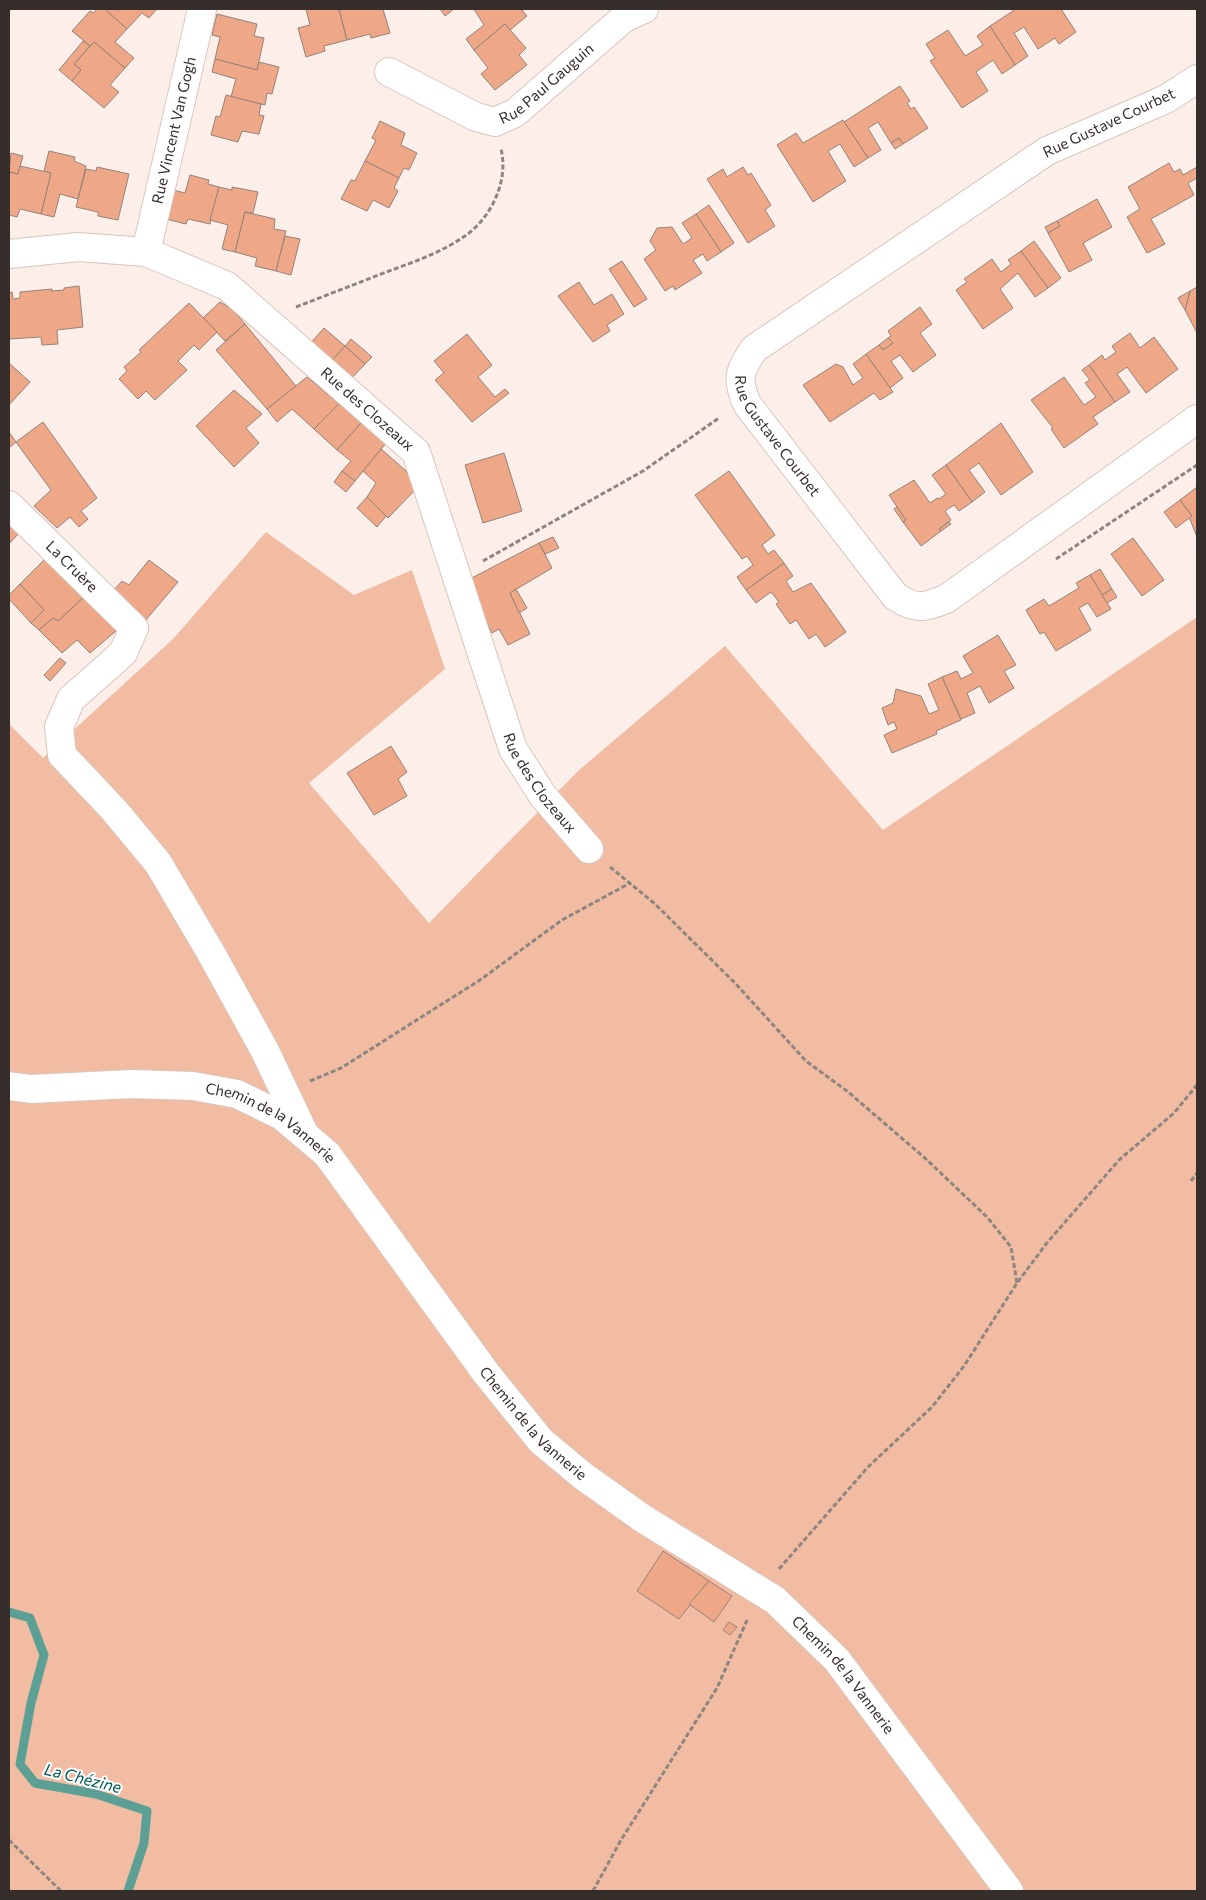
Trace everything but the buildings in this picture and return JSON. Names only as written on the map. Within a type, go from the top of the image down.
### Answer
[{"type":"street","name":"Rue Vincent Van Gogh","points":[[146,252],[202,9]]},
{"type":"street","name":"Rue Paul Gauguin","points":[[389,72],[476,118],[495,122],[515,113],[628,12]]},
{"type":"street","name":"Rue Gustave Courbet","points":[[1197,79],[1166,99],[1047,151],[1030,162],[754,349],[741,369],[739,386],[747,404],[894,596],[908,605],[926,607],[946,599],[1197,420]]},
{"type":"street","name":"Rue des Clozeaux","points":[[9,254],[78,247],[146,252],[227,286],[416,452],[512,749],[544,796],[588,849]]},
{"type":"street","name":"La Cruère","points":[[9,505],[134,628],[123,653],[71,700],[59,727],[62,755],[114,810],[158,863],[211,953],[284,1090]]},
{"type":"street","name":"Chemin de la Vannerie","points":[[9,1086],[30,1089],[131,1084],[193,1086],[237,1094],[282,1116],[327,1154],[486,1373],[541,1441],[583,1476],[642,1518],[775,1600],[837,1660],[1009,1891]]},
{"type":"street","points":[[284,1090],[306,1136]]},
{"type":"path","points":[[272,326],[285,311],[428,256],[465,236],[484,219],[499,191],[504,159],[495,122]]},
{"type":"path","points":[[716,409],[719,418],[725,426]]},
{"type":"path","points":[[456,576],[642,471],[719,418]]},
{"type":"path","points":[[1048,565],[1197,465]]},
{"type":"path","points":[[588,849],[654,903],[736,984],[806,1061],[854,1098],[926,1159],[987,1217],[1011,1247],[1017,1283]]},
{"type":"path","points":[[284,1090],[341,1068],[480,980],[562,920],[630,883]]},
{"type":"path","points":[[593,1891],[621,1840],[717,1688],[760,1590],[868,1467],[932,1407],[964,1366],[1017,1283],[1046,1244],[1119,1160],[1174,1113],[1197,1085]]},
{"type":"path","points":[[1191,1181],[1197,1172]]},
{"type":"path","points":[[9,1840],[61,1891]]},
{"type":"shaded area","points":[[266,532],[354,595],[412,570],[445,669],[309,783],[429,923],[578,771],[725,646],[883,830],[1197,617],[1197,1891],[9,1891],[9,724],[43,758],[174,638]]},
{"type":"waterway","name":"La Chézine","points":[[9,1612],[30,1618],[44,1655],[31,1703],[20,1764],[35,1783],[96,1794],[147,1811],[144,1843],[128,1891]]}]
